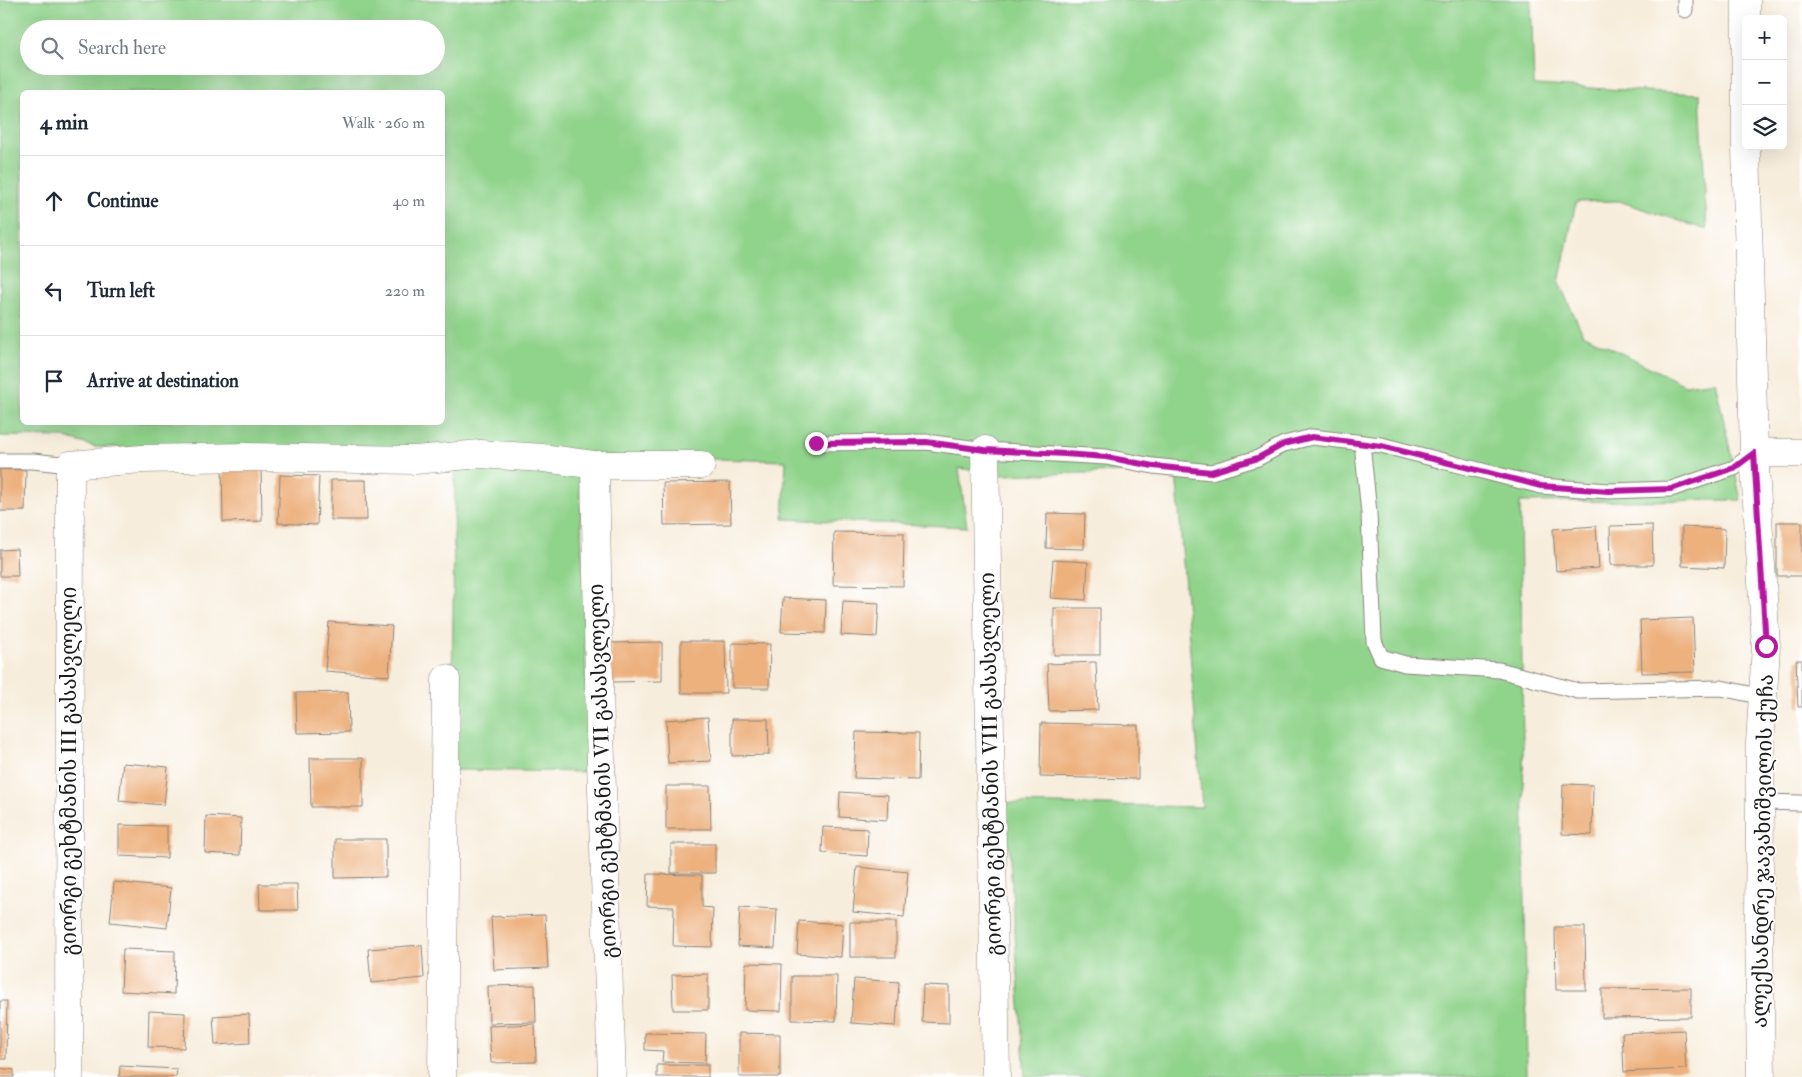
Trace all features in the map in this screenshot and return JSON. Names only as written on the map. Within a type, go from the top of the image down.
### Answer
[{"type":"street","points":[[1746,0],[1746,15]]},
{"type":"street","points":[[1746,60],[1746,105]]},
{"type":"street","name":"ალექსანდრე ჯავახიშვილის ქუჩა","points":[[1746,150],[1754,453],[1766,646],[1760,802],[1759,920],[1762,1077]]},
{"type":"street","name":"გიორგი გეხტმანის VIII გასასვლელი","points":[[985,450],[996,1077]]},
{"type":"street","points":[[1754,453],[1802,453]]},
{"type":"street","points":[[70,465],[142,459],[236,457],[415,460],[480,454],[543,458],[595,465],[701,465]]},
{"type":"street","name":"გიორგი გეხტმანის III გასასვლელი","points":[[69,1077],[70,465]]},
{"type":"street","name":"გიორგი გეხტმანის VII გასასვლელი","points":[[595,465],[600,733],[612,1077]]},
{"type":"street","points":[[442,1077],[446,679]]},
{"type":"lane","points":[[816,443],[926,442],[985,450],[1106,457],[1153,466],[1211,472],[1258,458],[1284,444],[1312,437],[1381,446],[1541,486],[1609,491],[1671,489],[1734,468],[1754,453]]},
{"type":"lane","points":[[1362,443],[1369,513],[1374,641],[1381,657],[1405,664],[1499,670],[1578,691],[1721,688],[1763,697]]},
{"type":"lane","points":[[0,461],[33,461],[70,465]]},
{"type":"lane","points":[[1760,802],[1802,803]]},
{"type":"green space","points":[[0,0],[1531,0],[1534,85],[1700,94],[1707,230],[1619,201],[1576,202],[1559,283],[1583,334],[1685,385],[1715,381],[1741,500],[1520,502],[1527,1077],[1025,1077],[1006,803],[1202,807],[1176,471],[997,475],[959,468],[967,527],[783,519],[786,461],[605,456],[579,458],[589,772],[451,770],[455,456],[433,452],[95,447],[63,437],[0,436]]},
{"type":"building","points":[[222,465],[261,465],[262,521],[223,522]]},
{"type":"building","points":[[0,469],[26,470],[25,511],[0,511]]},
{"type":"building","points":[[280,475],[319,476],[317,525],[278,523]]},
{"type":"building","points":[[331,480],[366,480],[367,520],[331,520]]},
{"type":"building","points":[[730,482],[731,524],[664,525],[663,483]]},
{"type":"building","points":[[1047,513],[1085,514],[1084,549],[1046,548]]},
{"type":"building","points":[[1777,522],[1802,522],[1802,576],[1777,576]]},
{"type":"building","points":[[1652,525],[1653,565],[1611,565],[1610,526]]},
{"type":"building","points":[[1596,526],[1599,568],[1556,571],[1553,529]]},
{"type":"building","points":[[1682,527],[1725,529],[1724,568],[1682,566]]},
{"type":"building","points":[[834,532],[904,533],[903,586],[833,585]]},
{"type":"building","points":[[17,549],[18,576],[0,576],[0,550]]},
{"type":"building","points":[[1053,560],[1088,562],[1086,600],[1050,598]]},
{"type":"building","points":[[783,598],[826,600],[825,633],[781,632]]},
{"type":"building","points":[[843,601],[879,603],[877,637],[841,635]]},
{"type":"building","points":[[1054,608],[1100,608],[1100,655],[1054,655]]},
{"type":"building","points":[[1693,618],[1695,672],[1642,673],[1640,620]]},
{"type":"building","points":[[329,622],[392,626],[389,676],[325,671]]},
{"type":"building","points":[[681,641],[725,641],[726,693],[681,693]]},
{"type":"building","points":[[662,642],[662,681],[611,682],[610,643]]},
{"type":"building","points":[[732,643],[770,644],[769,688],[732,688]]},
{"type":"building","points":[[1796,660],[1802,660],[1802,707],[1798,707]]},
{"type":"building","points":[[1096,662],[1098,710],[1049,711],[1047,664]]},
{"type":"building","points":[[348,692],[349,732],[297,733],[296,693]]},
{"type":"building","points":[[708,717],[711,761],[668,763],[666,720]]},
{"type":"building","points":[[732,719],[768,719],[769,755],[732,756]]},
{"type":"building","points":[[1041,723],[1138,725],[1138,779],[1040,777]]},
{"type":"building","points":[[856,732],[919,733],[918,780],[854,778]]},
{"type":"building","points":[[310,758],[363,758],[363,807],[311,807]]},
{"type":"building","points":[[123,763],[168,767],[164,805],[119,801]]},
{"type":"building","points":[[1563,784],[1593,785],[1592,835],[1562,834]]},
{"type":"building","points":[[666,786],[710,786],[711,829],[666,829]]},
{"type":"building","points":[[840,792],[888,795],[887,820],[839,817]]},
{"type":"building","points":[[206,816],[241,818],[240,855],[205,853]]},
{"type":"building","points":[[119,825],[167,826],[167,858],[119,856]]},
{"type":"building","points":[[823,827],[868,829],[867,856],[822,853]]},
{"type":"building","points":[[335,839],[386,839],[386,877],[335,878]]},
{"type":"building","points":[[671,844],[715,844],[715,873],[671,873]]},
{"type":"building","points":[[857,867],[908,872],[904,917],[853,912]]},
{"type":"building","points":[[648,874],[702,875],[702,907],[713,908],[712,947],[673,946],[674,907],[647,906]]},
{"type":"building","points":[[114,882],[171,888],[167,928],[110,922]]},
{"type":"building","points":[[259,884],[297,884],[298,910],[260,910]]},
{"type":"building","points":[[740,907],[777,909],[775,948],[738,946]]},
{"type":"building","points":[[545,915],[548,968],[494,970],[491,917]]},
{"type":"building","points":[[799,921],[843,924],[841,957],[797,954]]},
{"type":"building","points":[[850,922],[896,922],[896,957],[850,957]]},
{"type":"building","points":[[1555,927],[1585,927],[1586,990],[1556,990]]},
{"type":"building","points":[[422,945],[424,978],[371,983],[368,949]]},
{"type":"building","points":[[123,949],[175,951],[174,994],[121,991]]},
{"type":"building","points":[[746,963],[782,964],[781,1011],[745,1010]]},
{"type":"building","points":[[708,974],[708,1010],[673,1010],[672,975]]},
{"type":"building","points":[[792,976],[837,976],[836,1021],[792,1020]]},
{"type":"building","points":[[854,979],[899,982],[896,1026],[851,1023]]},
{"type":"building","points":[[535,985],[536,1022],[489,1023],[488,986]]},
{"type":"building","points":[[923,985],[949,986],[949,1023],[922,1022]]},
{"type":"building","points":[[1691,988],[1691,1017],[1602,1018],[1602,989]]},
{"type":"building","points":[[0,1001],[7,1001],[6,1059],[0,1059]]},
{"type":"building","points":[[149,1011],[185,1013],[184,1048],[148,1047]]},
{"type":"building","points":[[249,1014],[250,1043],[215,1045],[213,1016]]},
{"type":"building","points":[[535,1024],[536,1062],[491,1063],[489,1026]]},
{"type":"building","points":[[1684,1030],[1686,1069],[1624,1072],[1622,1033]]},
{"type":"building","points":[[645,1033],[706,1034],[705,1063],[662,1062],[663,1051],[645,1050]]},
{"type":"building","points":[[739,1033],[780,1034],[780,1077],[739,1077]]},
{"type":"building","points":[[657,1065],[708,1065],[708,1077],[657,1077]]},
{"type":"building","points":[[120,1066],[177,1069],[176,1077],[119,1077]]},
{"type":"building","points":[[0,1068],[14,1070],[14,1077],[0,1077]]},
{"type":"route","points":[[816,443],[926,442],[985,450],[1106,457],[1153,466],[1211,472],[1258,458],[1284,444],[1312,437],[1381,446],[1541,486],[1609,491],[1671,489],[1734,468],[1754,453],[1766,646]]}]
